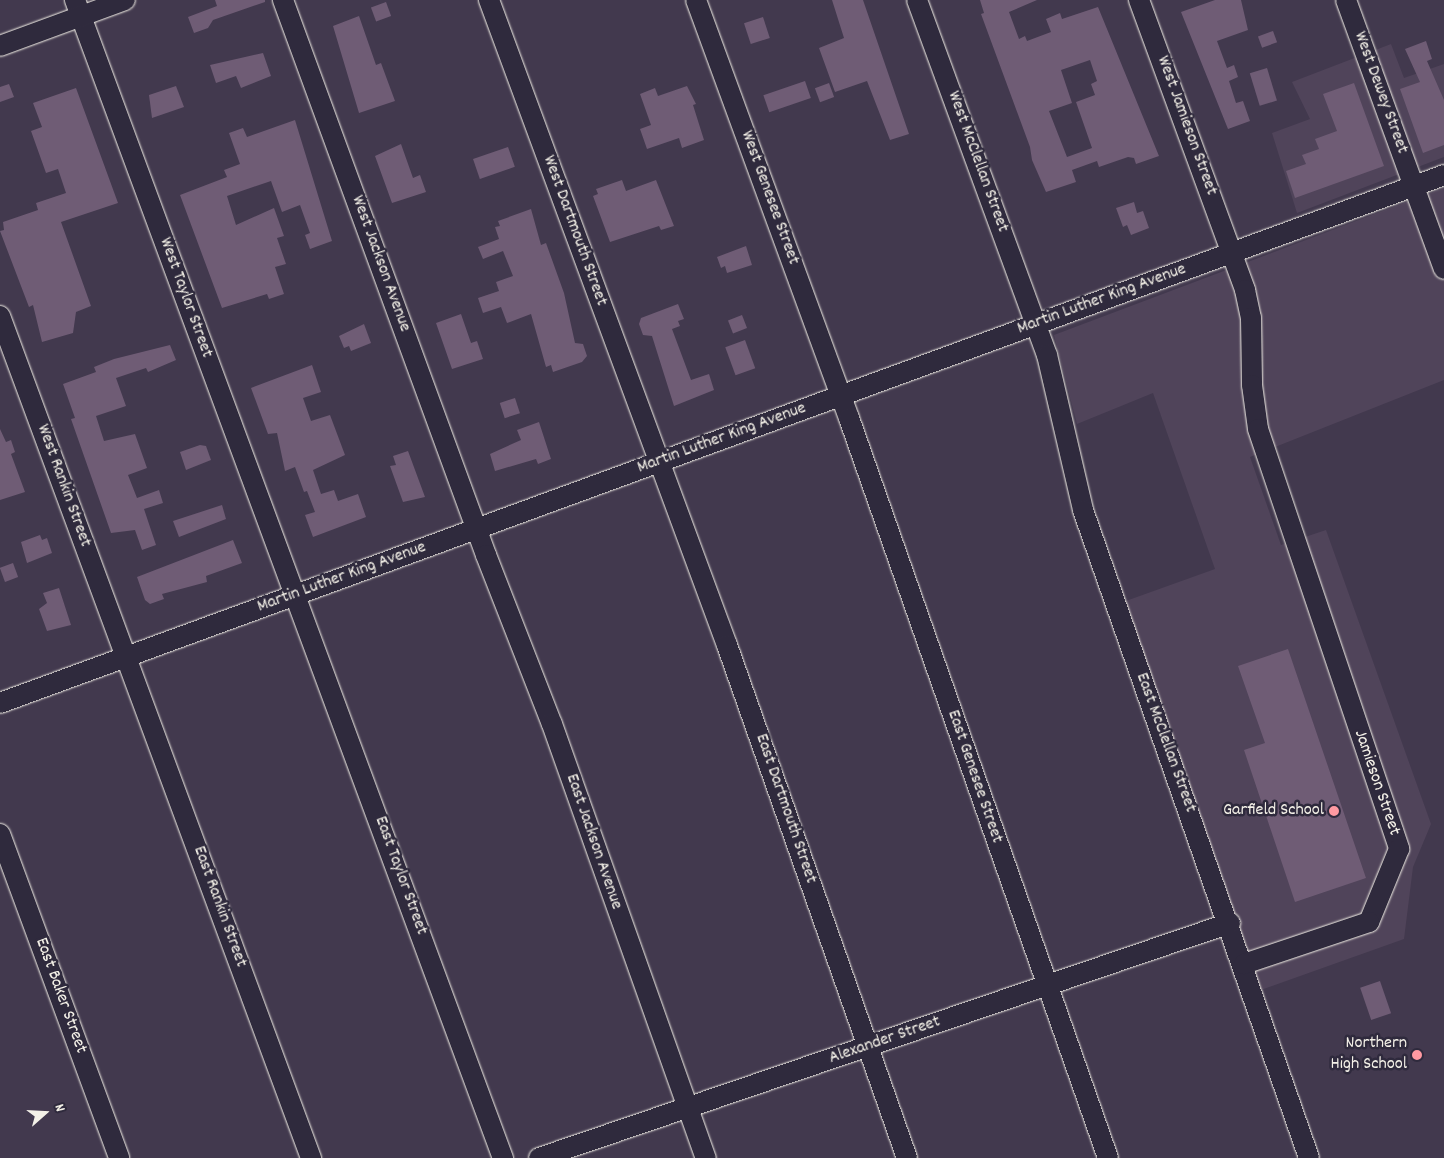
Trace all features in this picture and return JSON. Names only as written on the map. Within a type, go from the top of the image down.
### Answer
[{"type":"street","points":[[0,46],[78,8],[125,0]]},
{"type":"street","name":"West Jackson Avenue","points":[[283,0],[476,528]]},
{"type":"street","name":"West Dartmouth Street","points":[[490,0],[659,462]]},
{"type":"street","name":"West Genesee Street","points":[[696,0],[841,396]]},
{"type":"street","name":"West McClellan Street","points":[[917,0],[1036,324]]},
{"type":"street","name":"West Jamieson Street","points":[[1139,0],[1232,253],[1251,318],[1254,412],[1294,545]]},
{"type":"street","name":"West Dewey Street","points":[[1346,0],[1444,269]]},
{"type":"street","name":"West Taylor Street","points":[[78,8],[294,595]]},
{"type":"street","name":"Martin Luther King Avenue","points":[[0,703],[1444,174]]},
{"type":"street","name":"West Rankin Street","points":[[0,316],[125,657]]},
{"type":"street","name":"East McClellan Street","points":[[1036,324],[1059,395],[1078,494],[1230,923],[1310,1158]]},
{"type":"street","name":"East Genesee Street","points":[[841,396],[1108,1158]]},
{"type":"street","name":"East Dartmouth Street","points":[[659,462],[907,1158]]},
{"type":"street","name":"East Jackson Avenue","points":[[476,528],[552,724],[706,1158]]},
{"type":"street","name":"Jamieson Street","points":[[1244,964],[1369,922],[1399,850],[1294,545]]},
{"type":"street","name":"East Taylor Street","points":[[294,595],[503,1158]]},
{"type":"street","name":"East Rankin Street","points":[[125,657],[311,1158]]},
{"type":"street","name":"East Baker Street","points":[[0,834],[120,1158]]},
{"type":"street","name":"Alexander Street","points":[[540,1158],[1230,923]]},
{"type":"shaded area","points":[[1391,44],[1404,78],[1444,64],[1444,157],[1297,213],[1272,133],[1310,119],[1292,82]]},
{"type":"shaded area","points":[[1444,188],[1444,380],[1250,457],[1281,545],[1326,530],[1431,824],[1413,867],[1404,939],[1261,990],[1123,602],[1215,569],[1153,393],[1077,424],[1054,335]]},
{"type":"building","points":[[215,0],[265,0],[265,2],[213,20],[208,28],[194,33],[188,17],[217,6]]},
{"type":"building","points":[[832,0],[863,0],[909,134],[890,140],[867,81],[835,92],[819,48],[844,38]]},
{"type":"building","points":[[980,0],[1037,0],[1009,12],[1019,39],[1025,36],[1027,41],[1051,32],[1046,19],[1060,13],[1062,19],[1098,7],[1159,156],[1136,164],[1134,158],[1128,157],[1099,167],[1097,161],[1072,170],[1076,182],[1046,192],[1032,160],[1030,147],[981,14],[984,13]],"holes":[[[1090,60],[1097,81],[1091,84],[1095,95],[1076,102],[1092,148],[1067,157],[1049,111],[1072,103],[1061,70]]]},
{"type":"building","points":[[1215,0],[1241,0],[1248,30],[1217,41],[1227,68],[1234,65],[1238,77],[1229,81],[1236,103],[1243,101],[1250,121],[1228,129],[1181,12]]},
{"type":"building","points":[[386,2],[391,16],[376,22],[371,7]]},
{"type":"building","points":[[359,16],[376,65],[381,63],[395,101],[359,113],[333,26]]},
{"type":"building","points":[[763,17],[770,38],[751,44],[744,23]]},
{"type":"building","points":[[1273,31],[1277,42],[1262,48],[1258,36]]},
{"type":"building","points":[[1426,41],[1432,59],[1427,61],[1444,100],[1444,145],[1423,153],[1400,89],[1420,82],[1405,49]]},
{"type":"building","points":[[263,53],[271,76],[241,88],[236,76],[216,83],[210,65]]},
{"type":"building","points":[[1267,68],[1277,101],[1260,106],[1250,73]]},
{"type":"building","points":[[805,81],[811,98],[769,112],[763,95]]},
{"type":"building","points":[[829,83],[834,97],[820,102],[815,88]]},
{"type":"building","points":[[1354,83],[1384,166],[1295,198],[1286,171],[1306,164],[1302,155],[1319,149],[1315,139],[1337,131],[1323,94]]},
{"type":"building","points":[[9,84],[14,97],[0,102],[0,87]]},
{"type":"building","points":[[176,86],[184,107],[152,118],[149,95]]},
{"type":"building","points":[[687,86],[696,104],[693,105],[704,140],[682,148],[679,138],[647,149],[640,129],[651,125],[640,94],[655,88],[658,96]]},
{"type":"building","points":[[76,88],[118,203],[61,222],[91,306],[76,312],[73,333],[42,342],[33,305],[29,307],[0,231],[4,230],[3,222],[38,210],[36,203],[66,193],[58,169],[46,173],[31,131],[42,127],[33,103]]},
{"type":"building","points":[[295,120],[332,241],[310,249],[305,235],[310,233],[300,205],[282,212],[271,181],[227,196],[236,225],[274,208],[284,236],[277,238],[286,264],[275,267],[284,294],[269,299],[267,294],[222,308],[180,195],[227,177],[224,170],[240,164],[229,133],[243,128],[247,137]]},
{"type":"building","points":[[401,144],[413,178],[420,175],[426,192],[392,203],[375,156]]},
{"type":"building","points":[[508,147],[515,167],[480,179],[473,159]]},
{"type":"building","points":[[622,180],[626,191],[656,180],[674,226],[661,230],[659,226],[610,242],[593,196],[598,194],[596,189]]},
{"type":"building","points":[[1134,202],[1137,213],[1143,211],[1149,228],[1131,235],[1127,225],[1123,227],[1116,208]]},
{"type":"building","points":[[531,209],[541,245],[546,243],[564,293],[575,343],[583,344],[587,356],[582,362],[553,372],[551,365],[546,367],[531,314],[507,323],[501,307],[483,313],[478,298],[499,291],[496,282],[513,276],[503,251],[483,259],[478,247],[499,239],[495,227],[500,226],[498,221]]},
{"type":"building","points":[[746,246],[752,265],[727,273],[725,266],[721,268],[717,257]]},
{"type":"building","points":[[678,304],[684,319],[678,321],[680,326],[672,329],[691,380],[709,374],[714,390],[674,406],[652,336],[643,335],[639,324],[641,318]]},
{"type":"building","points":[[461,314],[471,343],[477,341],[483,359],[452,369],[436,323]]},
{"type":"building","points":[[742,315],[747,328],[733,333],[728,320]]},
{"type":"building","points":[[364,324],[371,343],[351,351],[349,346],[344,348],[339,336]]},
{"type":"building","points":[[745,340],[755,368],[736,375],[725,347]]},
{"type":"building","points":[[170,345],[176,360],[148,372],[146,368],[116,378],[126,406],[96,416],[104,441],[135,434],[147,468],[128,475],[137,498],[159,490],[163,503],[144,509],[156,545],[142,550],[135,530],[111,533],[71,419],[75,418],[63,384],[96,372],[94,367],[114,359]]},
{"type":"building","points":[[312,365],[321,392],[303,398],[311,421],[330,415],[345,455],[313,470],[321,494],[334,490],[338,501],[358,494],[366,517],[313,537],[305,515],[315,512],[307,491],[304,492],[295,467],[285,471],[277,433],[268,434],[251,388]]},
{"type":"building","points":[[515,398],[520,413],[505,418],[500,403]]},
{"type":"building","points":[[539,422],[551,459],[538,464],[536,459],[495,471],[490,454],[521,440],[517,430]]},
{"type":"building","points":[[0,429],[6,442],[11,440],[15,452],[11,454],[25,492],[0,500]]},
{"type":"building","points":[[200,445],[206,446],[211,460],[186,470],[180,452]]},
{"type":"building","points":[[408,451],[425,497],[403,502],[390,466],[396,465],[393,456]]},
{"type":"building","points":[[222,505],[226,519],[179,537],[173,521]]},
{"type":"building","points":[[40,535],[42,540],[47,538],[52,553],[27,563],[21,542]]},
{"type":"building","points":[[233,540],[242,563],[206,576],[207,582],[162,594],[164,599],[150,604],[145,600],[137,577]]},
{"type":"building","points":[[13,563],[18,577],[5,582],[0,568]]},
{"type":"building","points":[[59,588],[71,625],[47,631],[39,609],[47,603],[43,593]]},
{"type":"building","points":[[1288,649],[1366,878],[1295,902],[1244,750],[1265,743],[1238,666]]},
{"type":"building","points":[[1380,981],[1391,1013],[1371,1020],[1360,988]]},
{"type":"place","name":"Garfield School","points":[[1334,811]]},
{"type":"place","name":"Northern High School","points":[[1417,1055]]}]
